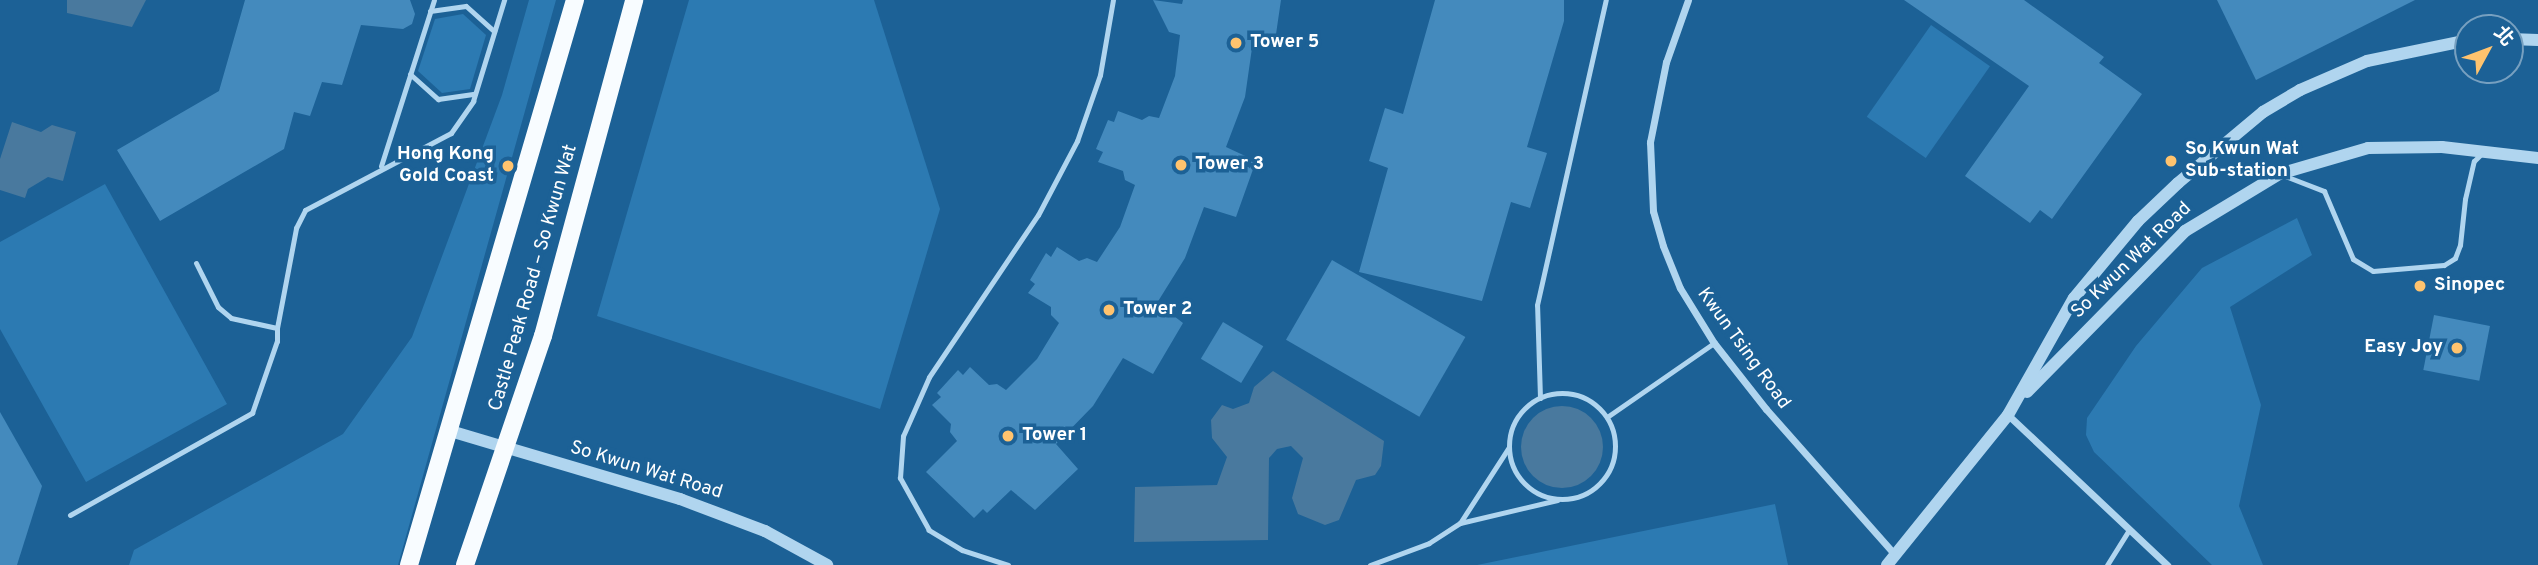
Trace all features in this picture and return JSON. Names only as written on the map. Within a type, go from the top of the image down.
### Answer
[{"type":"main road","name":"Castle Peak Road – So Kwun Wat","points":[[409,565],[575,0]]},
{"type":"main road","name":"Castle Peak Road – So Kwun Wat","points":[[465,565],[543,336],[634,0]]},
{"type":"street","name":"Kwun Tsing Road","points":[[1688,0],[1665,62],[1650,142],[1653,211],[1680,288],[1714,343],[1892,561]]},
{"type":"street","name":"So Kwun Wat Road","points":[[1892,561],[2008,415],[2074,298],[2138,221],[2220,146],[2263,113],[2334,74],[2412,48],[2454,42]]},
{"type":"street","name":"So Kwun Wat Road","points":[[2017,402],[2185,231],[2278,173],[2368,148],[2484,152],[2538,158]]},
{"type":"street","points":[[2008,415],[2167,565]]},
{"type":"street","name":"So Kwun Wat Road","points":[[447,430],[680,499],[765,531],[826,565]]},
{"type":"lane","points":[[381,166],[434,0]]},
{"type":"lane","points":[[69,515],[252,413],[277,328],[296,228],[305,210],[381,166],[451,133],[475,94],[504,0]]},
{"type":"lane","points":[[1008,565],[962,550],[929,530],[900,478],[903,436],[929,377],[1038,215],[1077,141],[1100,75],[1113,0]]},
{"type":"lane","points":[[1540,398],[1537,305],[1605,0]]},
{"type":"lane","points":[[430,11],[466,6],[494,31]]},
{"type":"lane","points":[[410,74],[438,99],[475,94]]},
{"type":"lane","points":[[2278,173],[2325,191],[2353,259],[2373,271],[2444,265],[2455,258],[2460,245],[2473,161],[2484,152]]},
{"type":"lane","points":[[196,264],[218,307],[231,317],[277,328]]},
{"type":"lane","points":[[1607,417],[1714,343]]},
{"type":"lane","points":[[1370,565],[1429,543],[1460,523],[1509,447],[1514,423],[1540,398],[1577,395],[1597,405],[1607,417],[1616,449],[1604,480],[1577,498],[1560,499],[1494,518],[1460,523]]},
{"type":"lane","points":[[1509,447],[1512,463],[1525,483],[1544,496],[1560,499]]},
{"type":"lane","points":[[2107,565],[2128,531]]},
{"type":"shaded area","points":[[67,0],[146,0],[132,27],[67,13]]},
{"type":"shaded area","points":[[529,0],[556,0],[398,565],[129,565],[134,550],[343,434],[412,337],[502,95]]},
{"type":"shaded area","points":[[689,0],[874,0],[940,209],[880,409],[597,316]]},
{"type":"shaded area","points":[[463,14],[486,35],[470,89],[442,93],[418,71],[435,19]]},
{"type":"shaded area","points":[[1931,25],[1990,66],[1926,158],[1867,117]]},
{"type":"shaded area","points":[[12,122],[41,132],[52,125],[76,132],[63,181],[48,177],[28,189],[25,198],[0,190],[0,159]]},
{"type":"shaded area","points":[[105,184],[227,404],[86,482],[0,329],[0,242]]},
{"type":"shaded area","points":[[2297,218],[2312,255],[2230,307],[2261,405],[2239,506],[2263,565],[2212,565],[2094,452],[2086,435],[2087,418],[2136,346],[2202,268]]},
{"type":"shaded area","points":[[1273,371],[1384,441],[1381,466],[1375,475],[1356,480],[1339,520],[1325,525],[1298,514],[1292,498],[1303,458],[1291,446],[1277,449],[1269,458],[1268,540],[1134,542],[1135,487],[1217,485],[1227,457],[1212,438],[1211,420],[1222,405],[1233,409],[1249,403],[1254,387]]},
{"type":"shaded area","points":[[1562,406],[1578,409],[1591,418],[1600,431],[1603,447],[1600,463],[1591,476],[1578,485],[1562,488],[1546,485],[1533,476],[1524,463],[1521,447],[1524,431],[1533,418],[1546,409]]},
{"type":"shaded area","points":[[1775,504],[1788,565],[1477,565]]},
{"type":"building","points":[[245,0],[410,0],[415,14],[412,24],[403,29],[361,25],[342,85],[322,82],[310,116],[294,112],[284,149],[160,221],[117,150],[219,91]]},
{"type":"building","points":[[1153,0],[1182,4],[1183,0],[1281,0],[1275,41],[1253,41],[1245,97],[1226,147],[1256,161],[1236,217],[1204,207],[1185,258],[1157,303],[1183,323],[1153,374],[1123,358],[1093,406],[1056,444],[1078,469],[1035,510],[1011,490],[987,513],[983,509],[974,518],[926,472],[957,441],[950,432],[951,424],[932,405],[941,397],[937,393],[958,370],[963,375],[970,367],[989,385],[997,384],[1006,390],[1037,359],[1059,323],[1051,315],[1051,307],[1028,293],[1035,284],[1030,280],[1046,253],[1051,257],[1057,247],[1079,261],[1087,258],[1097,262],[1120,227],[1135,185],[1125,180],[1123,171],[1098,162],[1103,152],[1096,149],[1108,120],[1114,122],[1118,111],[1142,120],[1149,116],[1159,118],[1175,76],[1180,35],[1169,32]]},
{"type":"building","points":[[1435,0],[1564,0],[1564,21],[1527,147],[1547,153],[1530,208],[1511,202],[1482,301],[1359,272],[1388,168],[1369,161],[1385,108],[1403,114]]},
{"type":"building","points":[[1904,0],[2024,0],[2104,57],[2099,63],[2142,94],[2052,219],[2040,210],[2030,223],[1965,176],[2029,86]]},
{"type":"building","points":[[2217,0],[2415,0],[2256,80]]},
{"type":"building","points":[[1332,260],[1465,337],[1419,417],[1286,340]]},
{"type":"building","name":"Easy Joy","points":[[2434,315],[2490,326],[2479,381],[2423,370]]},
{"type":"building","points":[[1223,322],[1263,346],[1241,383],[1201,359]]},
{"type":"building","points":[[0,412],[42,486],[17,565],[0,565]]},
{"type":"place","name":"Tower 5","points":[[1236,43]]},
{"type":"place","name":"So Kwun Wat Sub-station","points":[[2171,161]]},
{"type":"place","name":"Tower 3","points":[[1181,165]]},
{"type":"place","name":"Hong Kong Gold Coast","points":[[508,166]]},
{"type":"place","name":"Sinopec","points":[[2420,286]]},
{"type":"place","name":"Tower 2","points":[[1109,310]]},
{"type":"place","name":"Easy Joy","points":[[2457,348]]},
{"type":"place","name":"Tower 1","points":[[1008,436]]}]
